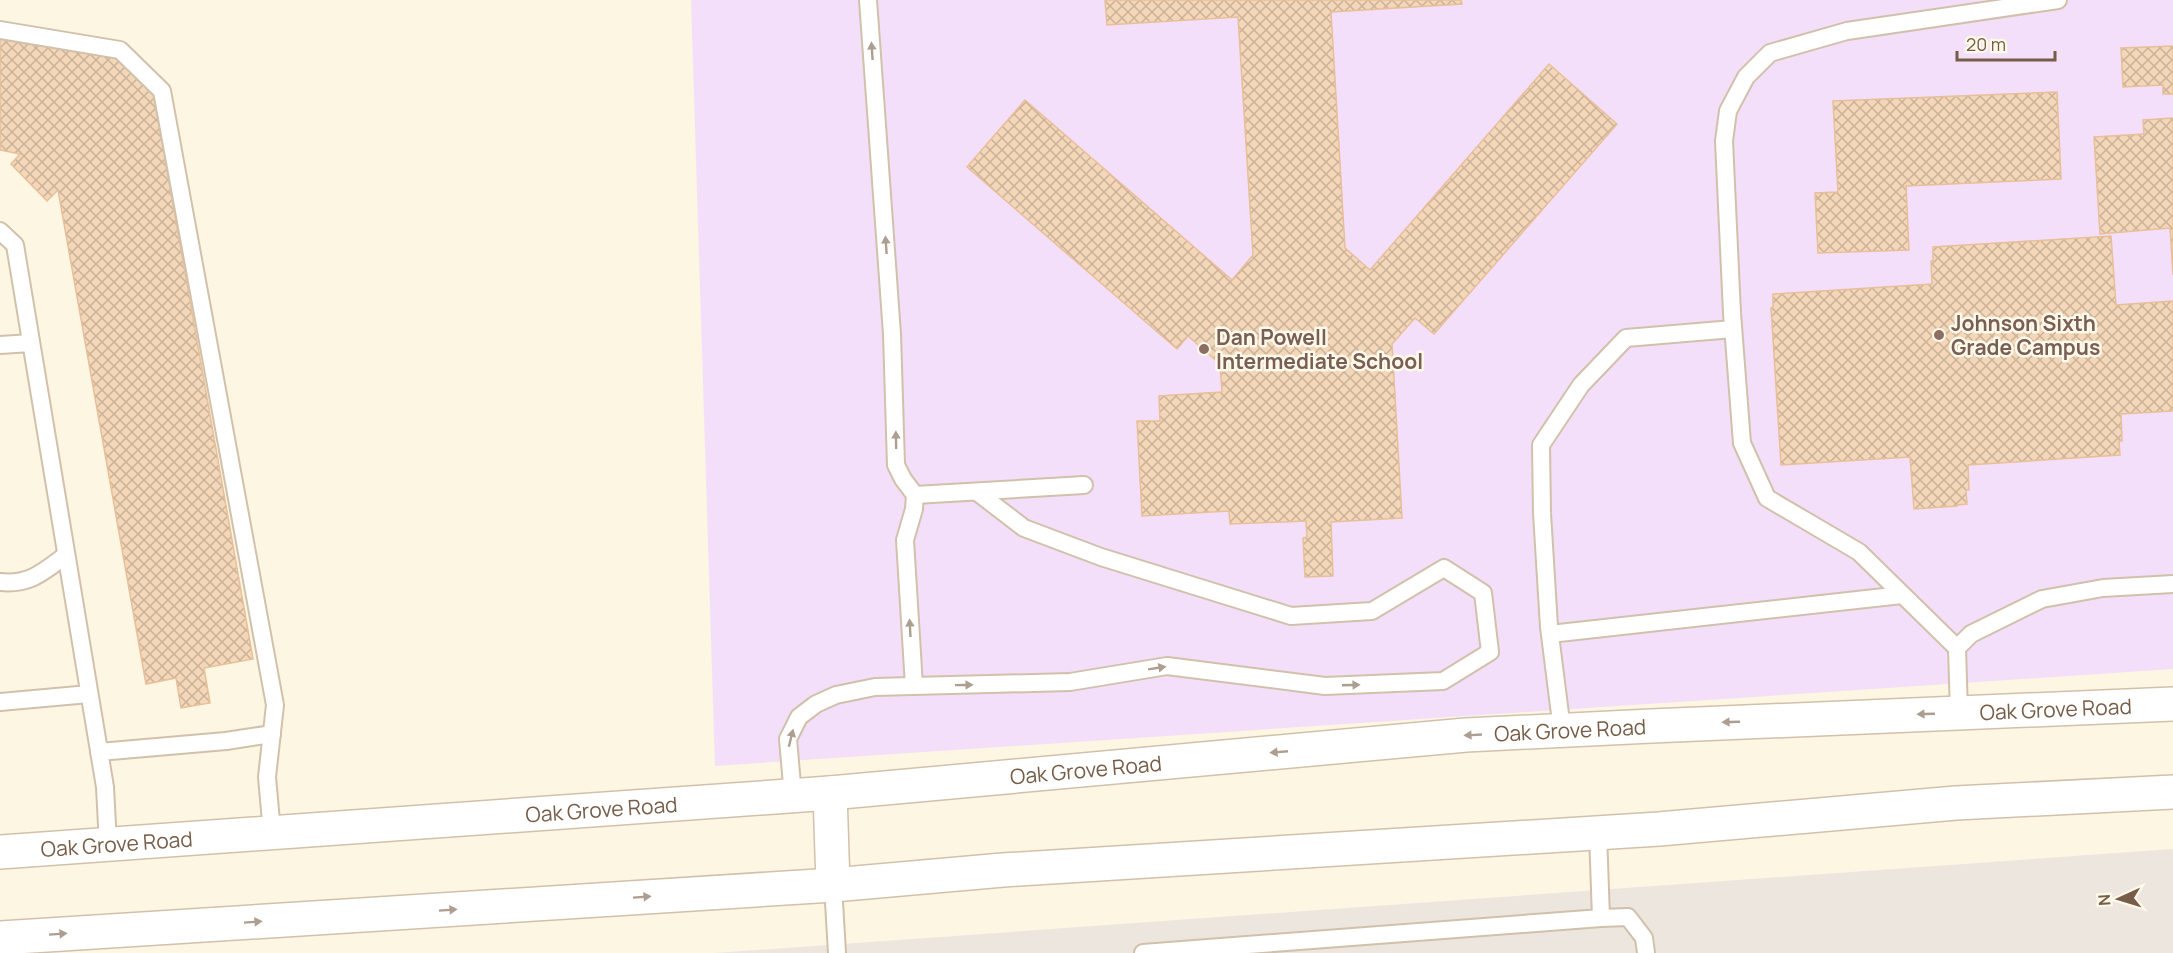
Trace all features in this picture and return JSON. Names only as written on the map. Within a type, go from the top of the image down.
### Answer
[{"type":"street","name":"Oak Grove Road","points":[[0,852],[793,796],[1466,735],[2173,704]]},
{"type":"street","points":[[0,938],[833,885],[1003,870],[1598,833],[1956,803],[2173,792]]},
{"type":"street","points":[[830,793],[833,885]]},
{"type":"lane","points":[[868,0],[892,344],[896,465],[915,495],[914,509],[905,540],[914,686]]},
{"type":"lane","points":[[1959,713],[1957,648],[1859,552],[1767,498],[1742,443],[1733,329],[1724,141],[1728,111],[1746,77],[1770,53],[1847,31],[2058,0]]},
{"type":"lane","points":[[0,30],[120,50],[162,91],[274,705],[267,777],[272,833]]},
{"type":"lane","points":[[0,231],[15,244],[105,787],[108,844]]},
{"type":"lane","points":[[1562,730],[1550,634],[1542,513],[1541,445],[1581,385],[1626,338],[1733,329]]},
{"type":"lane","points":[[0,345],[31,343]]},
{"type":"lane","points":[[915,495],[1084,485]]},
{"type":"lane","points":[[793,796],[788,739],[799,717],[816,704],[836,695],[875,687],[1070,682],[1167,666],[1325,686],[1443,681],[1490,652],[1483,593],[1444,568],[1372,611],[1291,616],[1101,557],[1024,528],[977,492]]},
{"type":"lane","points":[[0,582],[16,584],[38,576],[66,555]]},
{"type":"lane","points":[[1957,648],[1971,634],[2042,599],[2103,588],[2173,584]]},
{"type":"lane","points":[[1550,634],[1902,595]]},
{"type":"lane","points":[[0,702],[89,694]]},
{"type":"lane","points":[[99,752],[226,741],[272,734]]},
{"type":"lane","points":[[1598,833],[1601,918]]},
{"type":"lane","points":[[833,885],[837,953]]},
{"type":"lane","points":[[1143,953],[1628,917],[1644,938],[1646,953]]},
{"type":"shaded area","name":"Dan Powell Intermediate School","points":[[691,0],[2173,0],[2173,669],[715,766]]},
{"type":"shaded area","points":[[2173,849],[2173,953],[715,953]]},
{"type":"building","points":[[1105,0],[1461,0],[1462,4],[1331,12],[1345,248],[1370,270],[1549,64],[1617,124],[1434,334],[1415,318],[1392,344],[1402,518],[1331,522],[1333,576],[1305,577],[1303,538],[1307,537],[1306,521],[1230,524],[1229,511],[1142,516],[1137,421],[1160,421],[1159,396],[1222,392],[1220,364],[1188,336],[1177,349],[967,167],[1025,100],[1232,280],[1253,255],[1238,17],[1107,25]]},
{"type":"building","points":[[0,38],[116,57],[153,91],[253,659],[204,668],[210,703],[181,708],[176,678],[146,684],[58,190],[47,201],[11,164],[20,154],[0,150]]},
{"type":"building","points":[[2173,46],[2173,94],[2163,94],[2163,85],[2123,87],[2121,48]]},
{"type":"building","points":[[2057,92],[2061,179],[1906,186],[1909,250],[1818,253],[1815,193],[1838,192],[1833,101]]},
{"type":"building","points":[[2173,118],[2173,275],[2170,228],[2100,234],[2094,137],[2144,134],[2143,120]]},
{"type":"building","points":[[2111,236],[2116,305],[2173,301],[2173,411],[2121,414],[2120,455],[1968,465],[1967,504],[1914,509],[1910,457],[1781,465],[1771,308],[1773,307],[1773,294],[1932,284],[1933,247]]},
{"type":"place","name":"Johnson Sixth Grade Campus","points":[[1939,335]]},
{"type":"place","name":"Dan Powell Intermediate School","points":[[1204,349]]}]
